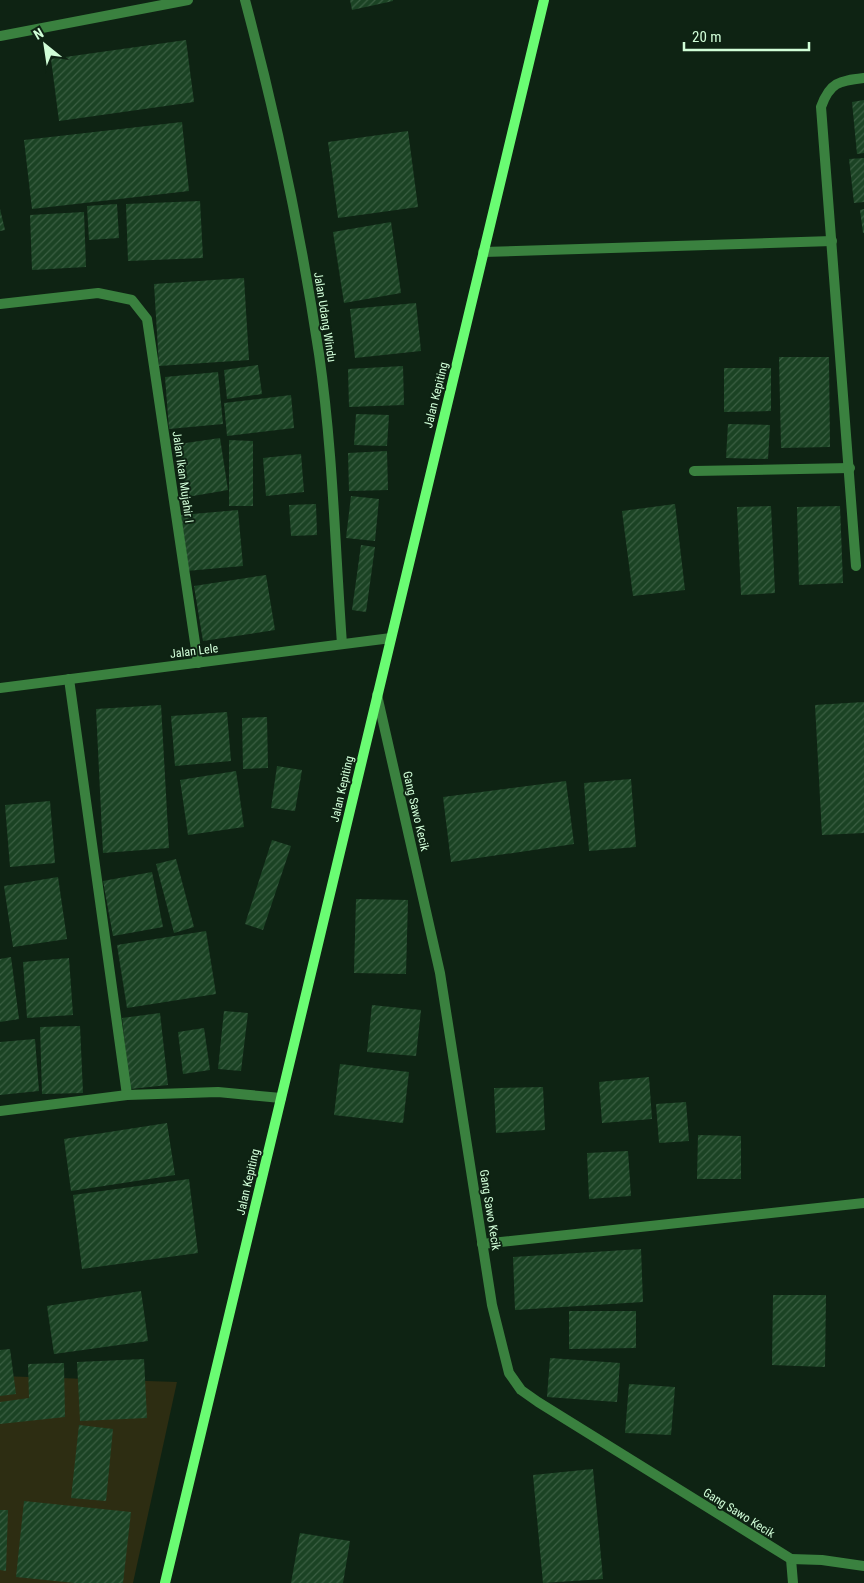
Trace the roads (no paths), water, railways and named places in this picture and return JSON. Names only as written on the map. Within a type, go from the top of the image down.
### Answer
[{"type":"main road","name":"Jalan Kepiting","points":[[165,1583],[544,0]]},
{"type":"street","points":[[0,36],[188,0]]},
{"type":"street","name":"Jalan Udang Windu","points":[[245,0],[269,90],[319,355],[336,525],[342,644]]},
{"type":"street","points":[[856,566],[821,107],[829,89],[844,81],[864,78]]},
{"type":"street","points":[[483,252],[832,241]]},
{"type":"street","name":"Jalan Ikan Mujahir I","points":[[0,304],[98,293],[132,300],[147,318],[198,663]]},
{"type":"street","points":[[694,471],[850,468]]},
{"type":"street","name":"Jalan Lele","points":[[0,688],[391,638]]},
{"type":"street","points":[[69,679],[127,1095]]},
{"type":"street","name":"Gang Sawo Kecik","points":[[377,694],[440,973],[492,1305],[509,1373],[521,1390],[791,1559]]},
{"type":"street","points":[[0,1111],[127,1095],[218,1092],[281,1098]]},
{"type":"street","points":[[482,1244],[864,1203]]},
{"type":"street","points":[[793,1583],[791,1559],[864,1566]]}]
